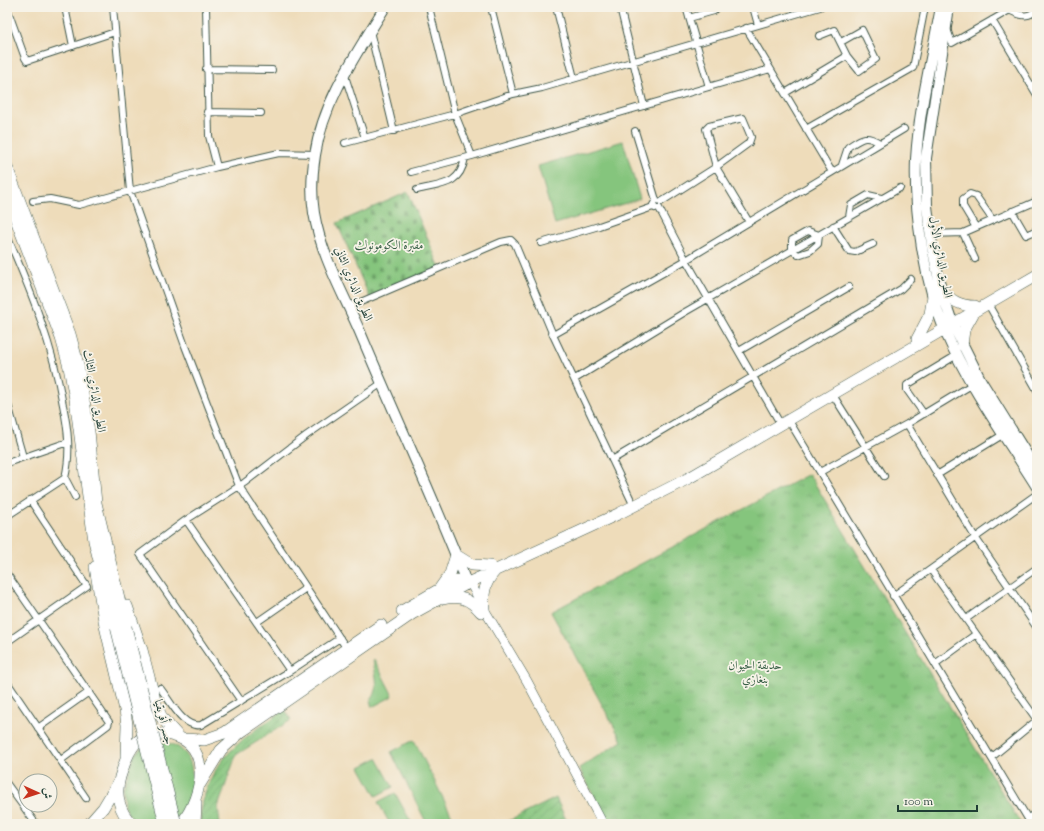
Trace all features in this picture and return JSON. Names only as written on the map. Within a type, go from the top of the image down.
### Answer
[{"type":"highway","name":"الطريق الدائري الثالث","points":[[7,167],[68,328],[78,364],[89,431],[96,503],[114,574],[121,627]]},
{"type":"highway","name":"الطريق الدائري الثالث","points":[[7,196],[61,338],[69,367],[75,399],[94,541],[121,627]]},
{"type":"highway","points":[[438,590],[450,574],[456,555],[472,565],[493,568],[632,502],[833,395],[1037,270]]},
{"type":"highway","points":[[960,350],[964,330],[975,309],[988,304],[1037,275]]},
{"type":"highway","points":[[917,339],[930,314],[937,293],[975,309]]},
{"type":"highway","points":[[89,824],[103,808],[119,781],[126,760],[137,742],[145,736],[157,734],[204,740],[224,733],[404,610],[438,590],[493,568],[645,501],[709,467],[917,339],[948,325]]},
{"type":"highway","points":[[94,541],[98,594],[125,710],[127,725],[126,760]]},
{"type":"highway","points":[[482,610],[486,583],[493,568]]},
{"type":"highway","points":[[114,574],[135,629],[156,704],[162,718],[198,757],[201,766],[200,784]]},
{"type":"highway","points":[[181,824],[206,771],[221,750],[241,732],[397,623],[433,602],[465,578]]},
{"type":"highway","points":[[433,602],[451,597],[463,598],[474,603],[482,610]]},
{"type":"highway","name":"جسر أفريقيا","points":[[121,627],[166,824]]},
{"type":"highway","name":"جسر أفريقيا","points":[[121,627],[176,824]]},
{"type":"highway","points":[[119,781],[119,803],[128,820],[132,824]]},
{"type":"highway","points":[[195,824],[196,795]]},
{"type":"main road","name":"الطريق الدائري الثاني","points":[[385,7],[345,76],[325,117],[315,154],[312,190],[314,212],[327,259],[465,578]]},
{"type":"main road","name":"الطريق الدائري الأول","points":[[941,7],[923,107],[916,159],[918,210],[923,247],[948,325],[960,350],[973,384],[1037,487]]},
{"type":"main road","name":"الطريق الدائري الأول","points":[[937,293],[930,234],[926,183],[926,158],[949,7]]},
{"type":"main road","name":"الطريق الدائري الأول","points":[[960,350],[1037,472]]},
{"type":"main road","points":[[465,578],[598,824]]},
{"type":"main road","points":[[482,610],[527,681],[604,824]]},
{"type":"street","points":[[65,7],[73,46]]},
{"type":"street","points":[[113,7],[123,136],[130,191],[185,346],[239,486],[347,649]]},
{"type":"street","points":[[206,7],[207,112],[209,136],[217,167]]},
{"type":"street","points":[[429,7],[455,114],[472,156]]},
{"type":"street","points":[[491,7],[513,94]]},
{"type":"street","points":[[556,7],[574,78]]},
{"type":"street","points":[[620,7],[644,106]]},
{"type":"street","points":[[686,7],[709,87]]},
{"type":"street","points":[[699,7],[701,15]]},
{"type":"street","points":[[689,18],[714,11],[718,7]]},
{"type":"street","points":[[753,7],[758,25]]},
{"type":"street","points":[[345,143],[455,114],[513,94],[542,88],[820,7]]},
{"type":"street","points":[[806,129],[913,68],[925,7]]},
{"type":"street","points":[[7,8],[27,60],[115,32]]},
{"type":"street","points":[[946,26],[952,43],[1012,9],[1024,16],[1033,13],[1037,8]]},
{"type":"street","points":[[992,20],[1037,95]]},
{"type":"street","points":[[746,28],[832,172]]},
{"type":"street","points":[[819,36],[833,29],[847,56],[859,71],[876,57],[862,30],[841,42]]},
{"type":"street","points":[[370,31],[394,130]]},
{"type":"street","points":[[785,93],[847,56]]},
{"type":"street","points":[[206,69],[272,70]]},
{"type":"street","points":[[411,172],[472,156],[770,69]]},
{"type":"street","points":[[345,76],[365,138]]},
{"type":"street","points":[[207,112],[261,113]]},
{"type":"street","points":[[541,243],[599,226],[657,204],[716,167],[750,141],[751,137],[743,118],[706,127],[716,167],[749,222]]},
{"type":"street","points":[[553,335],[686,260],[904,129]]},
{"type":"street","points":[[635,131],[657,204],[686,260],[753,376],[820,472],[893,596],[1030,821],[1037,811]]},
{"type":"street","points":[[842,165],[848,147],[863,138],[871,138],[880,143]]},
{"type":"street","points":[[33,201],[50,199],[79,205],[217,167],[279,153],[315,154]]},
{"type":"street","points":[[417,190],[455,180],[463,168],[465,158]]},
{"type":"street","points":[[574,379],[849,216],[900,188]]},
{"type":"street","points":[[975,226],[962,203],[963,199],[970,194],[976,196],[992,219]]},
{"type":"street","points":[[849,216],[851,205],[868,195],[881,198]]},
{"type":"street","points":[[930,234],[963,233],[975,226],[1037,201]]},
{"type":"street","points":[[1012,211],[1026,235],[1037,230]]},
{"type":"street","points":[[834,226],[849,251],[855,252],[873,244]]},
{"type":"street","points":[[792,250],[792,242],[798,235],[808,231],[818,235]]},
{"type":"street","points":[[963,233],[975,259]]},
{"type":"street","points":[[7,236],[45,331],[58,377],[68,442],[68,465],[65,478],[75,497]]},
{"type":"street","points":[[349,307],[507,240],[515,244],[553,335],[632,502]]},
{"type":"street","points":[[612,460],[901,289],[911,279]]},
{"type":"street","points":[[739,351],[849,287]]},
{"type":"street","points":[[988,304],[1034,378],[1037,390]]},
{"type":"street","points":[[924,414],[907,390],[907,385],[960,350]]},
{"type":"street","points":[[241,701],[140,557],[141,552],[186,520],[239,486],[307,435],[382,384]]},
{"type":"street","points":[[820,472],[907,424],[973,384]]},
{"type":"street","points":[[833,395],[884,476]]},
{"type":"street","points":[[8,405],[23,457]]},
{"type":"street","points":[[907,424],[975,537],[1037,628]]},
{"type":"street","points":[[937,475],[1004,434]]},
{"type":"street","points":[[7,463],[68,442]]},
{"type":"street","points":[[7,516],[65,478]]},
{"type":"street","points":[[893,596],[1037,494]]},
{"type":"street","points":[[7,642],[87,586],[30,500]]},
{"type":"street","points":[[186,520],[290,671]]},
{"type":"street","points":[[966,619],[1037,568]]},
{"type":"street","points":[[931,570],[1037,720],[992,757]]},
{"type":"street","points":[[7,574],[109,722],[108,725],[61,760]]},
{"type":"street","points":[[257,622],[306,588]]},
{"type":"street","points":[[935,664],[976,634]]},
{"type":"street","points":[[160,688],[186,722],[194,726],[206,723],[340,638]]},
{"type":"street","points":[[7,682],[86,798]]},
{"type":"street","points":[[38,728],[89,692]]},
{"type":"street","points":[[7,784],[36,824]]},
{"type":"green space","points":[[623,141],[640,199],[555,224],[538,166]]},
{"type":"green space","name":"مقبرة الكومونولث","points":[[408,192],[440,268],[370,298],[337,223]]},
{"type":"green space","name":"حديقة الحيوان بنغازي","points":[[809,474],[1021,824],[609,824],[579,768],[622,741],[551,612]]},
{"type":"green space","points":[[374,659],[393,696],[372,707],[370,701],[376,687]]},
{"type":"green space","points":[[285,710],[291,720],[236,755],[218,807],[220,824],[200,824],[203,803],[208,785],[216,769],[239,743]]},
{"type":"green space","points":[[414,740],[456,824],[427,824],[391,752]]},
{"type":"green space","points":[[156,742],[172,744],[183,751],[190,761],[192,774],[191,787],[187,801],[181,814],[172,824],[142,824],[129,815],[124,806],[123,788],[135,755],[141,748]]},
{"type":"green space","points":[[377,758],[393,787],[376,796],[360,767]]},
{"type":"green space","points":[[395,793],[411,822],[407,824],[390,824],[378,802]]},
{"type":"green space","points":[[556,798],[568,824],[503,824]]}]
